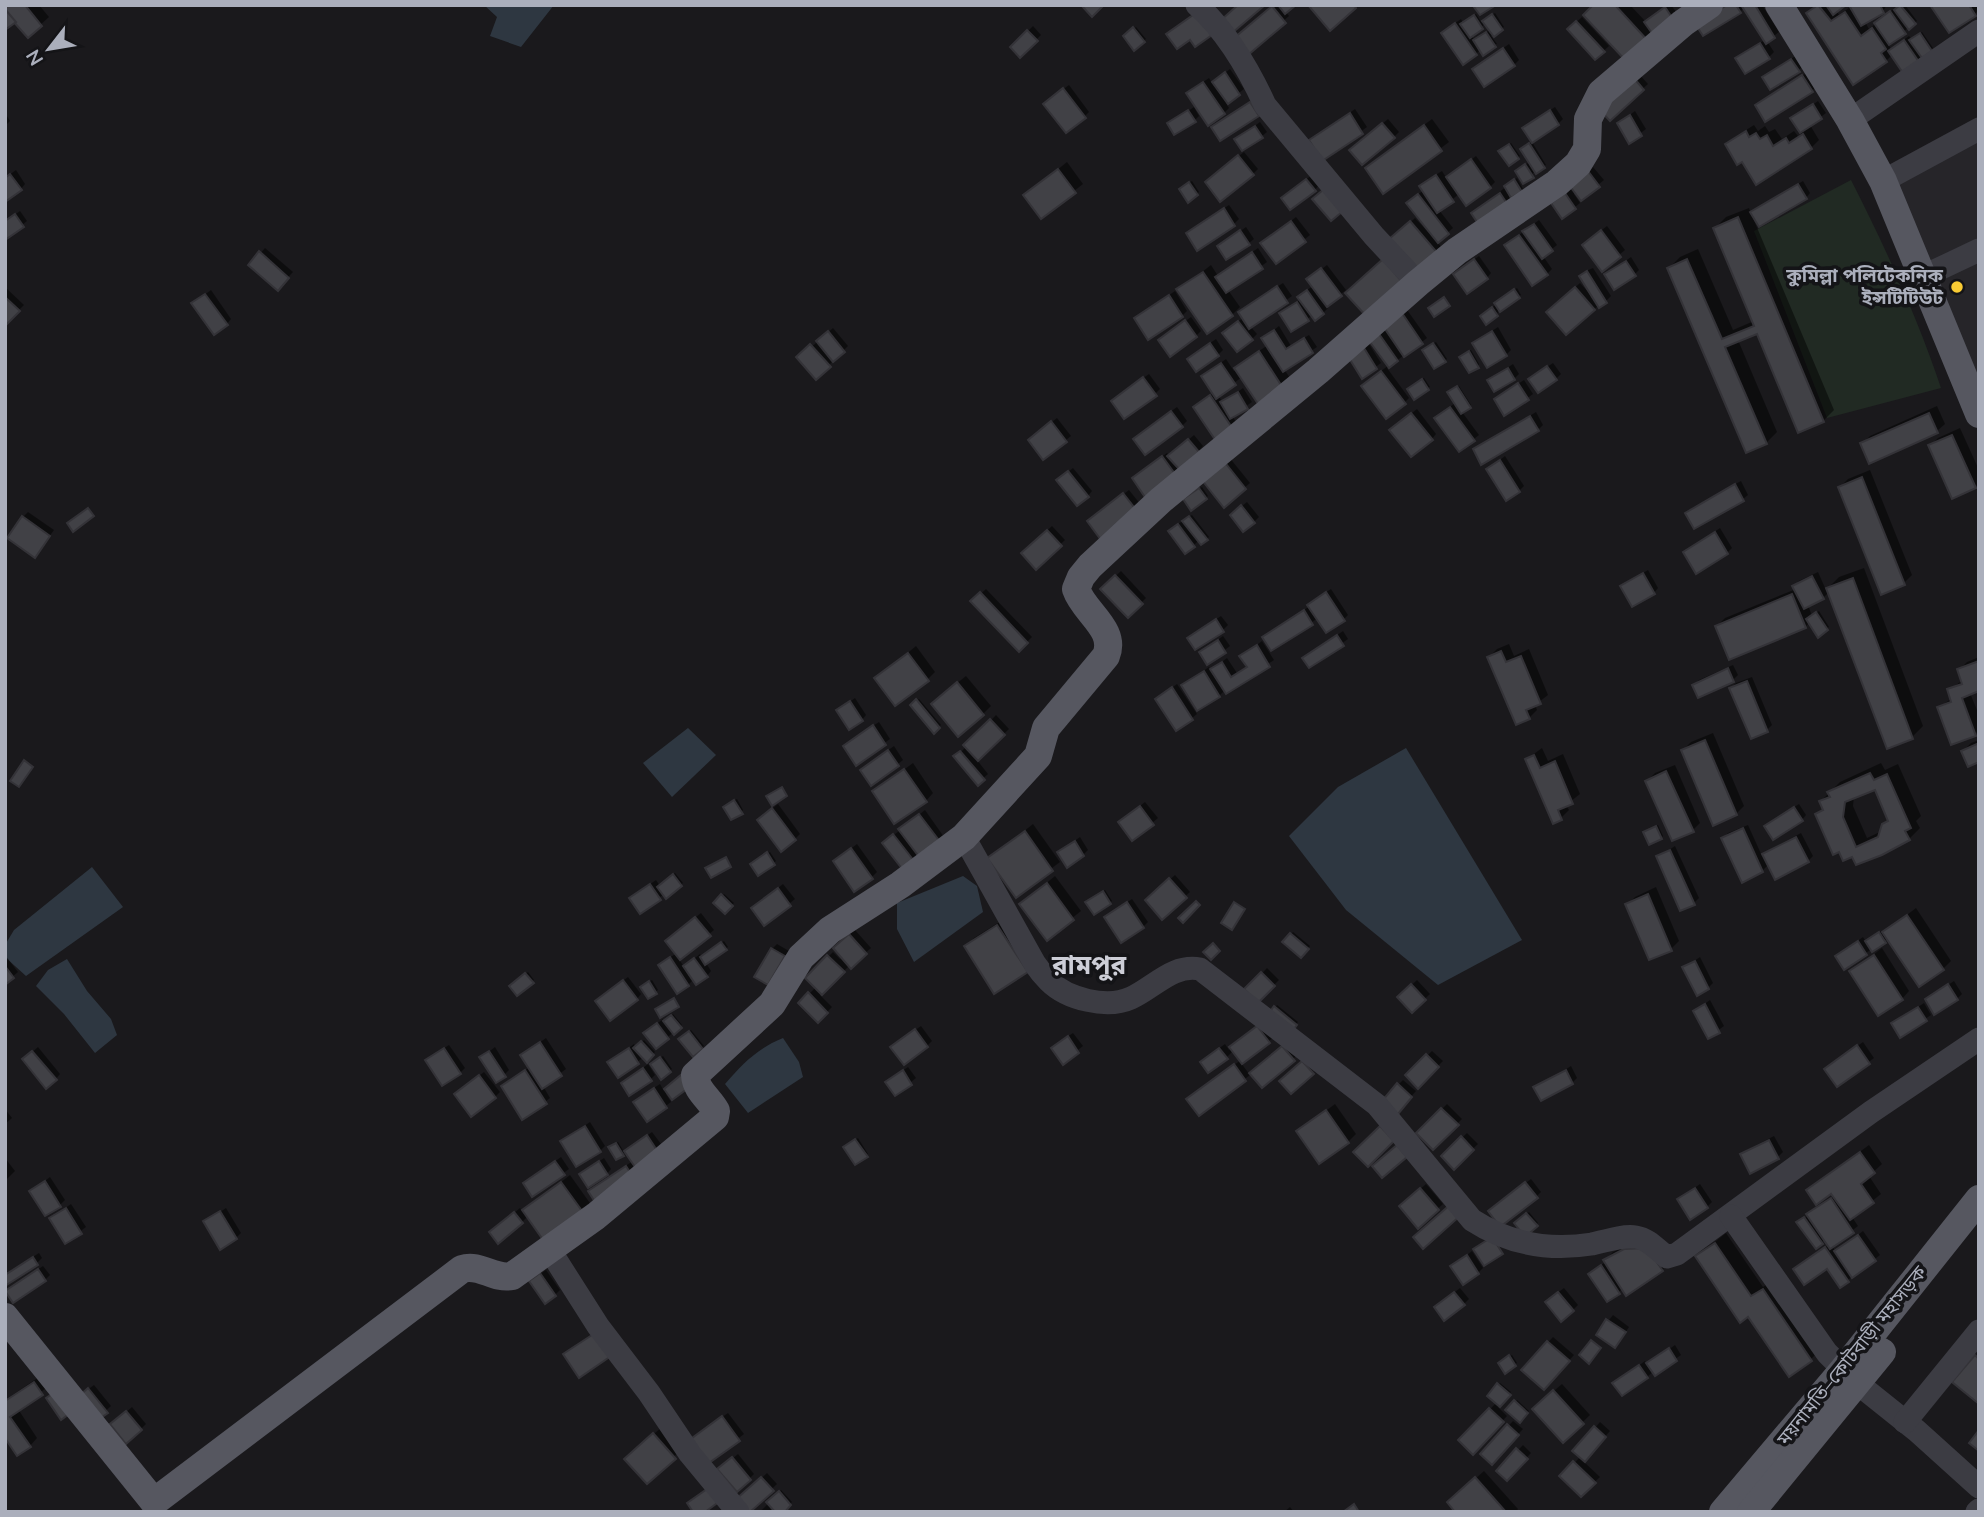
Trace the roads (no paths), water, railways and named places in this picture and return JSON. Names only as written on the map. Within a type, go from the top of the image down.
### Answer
[{"type":"main road","points":[[5,1317],[158,1507],[462,1269],[475,1267],[503,1278],[522,1270],[596,1216],[715,1117],[716,1111],[699,1090],[695,1075],[772,1004],[801,957],[830,930],[900,886],[964,837],[1038,756],[1045,727],[1106,656],[1110,642],[1079,598],[1076,589],[1081,577],[1161,500],[1318,371],[1418,283],[1457,251],[1557,183],[1578,164],[1587,149],[1588,119],[1601,93],[1683,23],[1709,5]]},
{"type":"main road","points":[[1779,5],[1850,120],[1883,181],[1979,414]]},
{"type":"main road","name":"ময়নামতি–কোটবাড়ী মহাসড়ক","points":[[1751,1512],[1979,1199]]},
{"type":"main road","name":"ময়নামতি–কোটবাড়ী মহাসড়ক","points":[[1723,1512],[1850,1377],[1979,1229]]},
{"type":"street","points":[[1197,5],[1231,45],[1265,105],[1374,236],[1418,283]]},
{"type":"street","points":[[1850,120],[1979,31]]},
{"type":"street","points":[[1883,181],[1979,129]]},
{"type":"street","points":[[1924,276],[1979,250]]},
{"type":"street","points":[[964,837],[1035,964],[1049,982],[1069,995],[1098,1002],[1115,1001],[1129,999],[1176,970],[1188,967],[1200,969],[1377,1105],[1472,1220],[1490,1231],[1535,1245],[1580,1246],[1635,1237],[1653,1244],[1667,1257],[1677,1254],[1881,1105],[1979,1039]]},
{"type":"street","points":[[1731,1216],[1827,1353],[1850,1377],[1979,1487]]},
{"type":"street","points":[[549,1249],[598,1326],[649,1393],[690,1454],[738,1512]]},
{"type":"street","points":[[1905,1422],[1979,1331]]},
{"type":"place","name":"কুমিল্লা পলিটেকনিক ইন্সটিটিউট","points":[[1957,287]]},
{"type":"district","name":"রামপুর","points":[[1089,965]]}]
